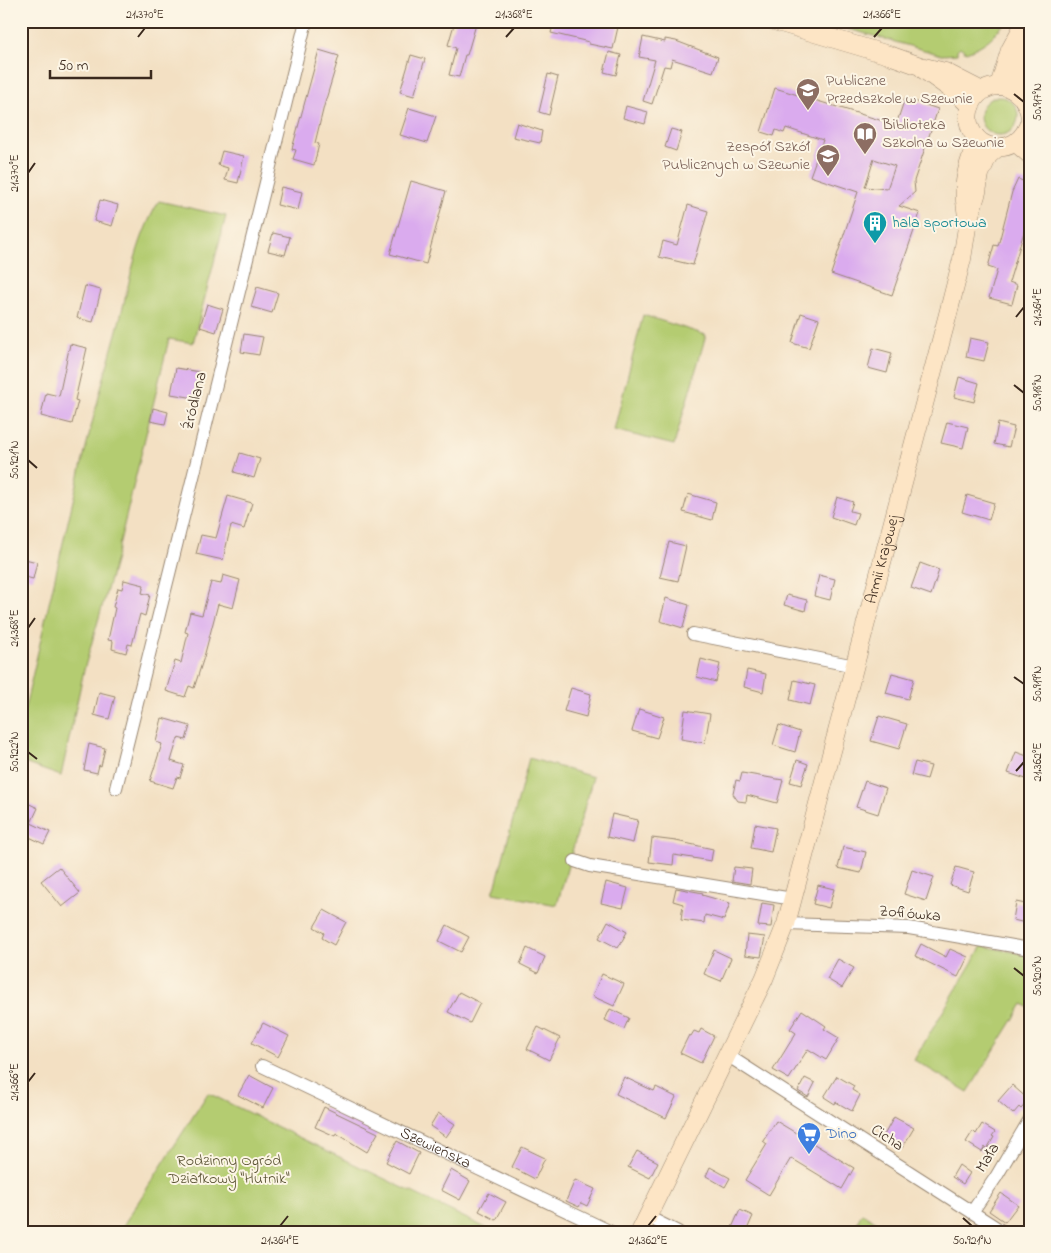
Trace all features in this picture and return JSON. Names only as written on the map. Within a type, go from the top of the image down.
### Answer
[{"type":"street","name":"Źródlana","points":[[116,788],[306,21]]},
{"type":"street","points":[[774,21],[950,74],[991,89],[1008,88],[1017,92],[1029,109],[1027,129],[1030,155]]},
{"type":"street","points":[[1026,21],[991,89],[975,98],[970,106],[969,122],[976,137],[989,146],[997,148],[1007,147],[1027,129]]},
{"type":"street","points":[[1017,92],[1026,21]]},
{"type":"street","points":[[920,66],[959,95],[970,106]]},
{"type":"street","name":"Armii Krajowej","points":[[968,221],[964,191],[965,178],[976,145],[976,137]]},
{"type":"street","name":"Armii Krajowej","points":[[786,924],[957,281],[968,221],[983,165],[991,152],[997,148]]},
{"type":"street","points":[[693,634],[855,666]]},
{"type":"street","points":[[575,861],[590,866],[793,899]]},
{"type":"street","points":[[678,1232],[644,1224],[770,967],[786,924]]},
{"type":"street","name":"Zofiówka","points":[[786,924],[909,928],[1030,949]]},
{"type":"street","name":"Cicha","points":[[727,1055],[1003,1232]]},
{"type":"street","name":"Szewieńska","points":[[262,1066],[611,1232]]},
{"type":"street","name":"Mała","points":[[972,1212],[996,1177],[1030,1119]]},
{"type":"green space","points":[[820,21],[1006,21],[984,44],[966,52],[960,47],[957,50],[957,54],[942,55]]},
{"type":"green space","points":[[999,97],[1012,103],[1018,116],[1012,129],[999,135],[986,129],[980,116],[986,103]]},
{"type":"green space","points":[[159,201],[226,216],[193,343],[169,339],[116,558],[84,670],[61,776],[21,762],[21,725],[79,477],[138,248]]},
{"type":"green space","points":[[643,315],[706,335],[674,445],[614,430]]},
{"type":"green space","points":[[529,758],[593,777],[557,905],[493,893]]},
{"type":"green space","points":[[982,946],[1030,955],[1030,1008],[1023,1004],[968,1092],[914,1060]]},
{"type":"green space","name":"Rodzinny Ogród Działkowy \"Hutnik\"","points":[[208,1093],[494,1232],[119,1232]]},
{"type":"green space","points":[[862,1213],[893,1232],[852,1232]]},
{"type":"building","points":[[455,21],[477,21],[459,77],[449,75],[456,48],[448,45]]},
{"type":"building","points":[[554,21],[589,21],[618,27],[613,49],[551,33]]},
{"type":"building","points":[[643,37],[665,42],[665,39],[676,41],[718,57],[713,72],[672,59],[670,67],[664,66],[652,104],[643,101],[655,60],[639,57]]},
{"type":"building","points":[[319,50],[339,56],[315,143],[319,144],[314,165],[293,159],[296,150],[292,149]]},
{"type":"building","points":[[609,52],[621,55],[616,75],[604,72]]},
{"type":"building","points":[[411,55],[425,59],[414,96],[400,92]]},
{"type":"building","points":[[548,74],[558,77],[549,115],[539,112]]},
{"type":"building","points":[[775,88],[896,125],[905,98],[938,109],[914,181],[915,192],[899,206],[920,213],[892,295],[831,274],[858,192],[810,176],[823,140],[786,128],[784,133],[776,130],[774,136],[761,132]],"holes":[[[874,159],[895,166],[887,189],[865,187]]]},
{"type":"building","points":[[626,106],[648,112],[645,124],[623,118]]},
{"type":"building","points":[[409,108],[436,116],[427,143],[400,135]]},
{"type":"building","points":[[517,123],[542,131],[540,143],[513,137]]},
{"type":"building","points":[[671,129],[682,132],[676,151],[665,147]]},
{"type":"building","points":[[222,151],[244,156],[238,183],[225,180],[228,168],[218,165]]},
{"type":"building","points":[[1018,179],[1030,184],[1030,212],[1009,282],[1017,285],[1012,304],[989,298],[997,270],[988,267],[994,245],[998,246],[1012,192]]},
{"type":"building","points":[[411,181],[446,191],[426,264],[390,254]]},
{"type":"building","points":[[281,187],[302,192],[298,210],[277,205]]},
{"type":"building","points":[[100,200],[118,205],[112,226],[94,221]]},
{"type":"building","points":[[688,205],[708,211],[693,265],[659,257],[663,241],[677,245]]},
{"type":"building","points":[[273,233],[290,237],[285,255],[268,251]]},
{"type":"building","points":[[85,286],[101,290],[93,322],[77,318]]},
{"type":"building","points":[[257,287],[278,293],[272,313],[251,307]]},
{"type":"building","points":[[207,304],[223,309],[216,332],[200,327]]},
{"type":"building","points":[[801,313],[819,319],[809,348],[792,343]]},
{"type":"building","points":[[244,334],[263,337],[259,355],[241,352]]},
{"type":"building","points":[[970,338],[989,342],[984,361],[966,357]]},
{"type":"building","points":[[70,344],[87,348],[75,400],[78,401],[72,424],[41,416],[46,393],[59,396]]},
{"type":"building","points":[[873,348],[892,353],[887,373],[868,368]]},
{"type":"building","points":[[176,368],[200,372],[195,398],[171,394]]},
{"type":"building","points":[[959,377],[979,383],[974,402],[954,397]]},
{"type":"building","points":[[153,408],[168,412],[165,424],[150,421]]},
{"type":"building","points":[[947,422],[968,427],[963,448],[941,443]]},
{"type":"building","points":[[998,423],[1014,427],[1009,447],[994,444]]},
{"type":"building","points":[[240,453],[260,459],[254,478],[234,472]]},
{"type":"building","points":[[688,494],[716,502],[712,520],[683,512]]},
{"type":"building","points":[[967,495],[994,503],[989,520],[962,512]]},
{"type":"building","points":[[228,496],[252,503],[244,529],[231,525],[223,560],[196,554],[201,535],[216,538]]},
{"type":"building","points":[[837,497],[853,502],[850,511],[858,513],[854,525],[831,517]]},
{"type":"building","points":[[669,542],[686,546],[678,581],[660,577]]},
{"type":"building","points":[[21,558],[37,562],[33,579],[21,576]]},
{"type":"building","points":[[920,563],[939,570],[931,595],[911,588]]},
{"type":"building","points":[[223,575],[240,580],[233,608],[218,604],[194,688],[189,686],[185,697],[166,691],[175,661],[181,663],[188,633],[185,632],[190,612],[202,615],[211,582],[221,584]]},
{"type":"building","points":[[819,575],[835,579],[830,600],[814,596]]},
{"type":"building","points":[[124,580],[144,585],[142,593],[150,595],[145,616],[140,614],[132,645],[128,644],[126,653],[112,649],[113,641],[108,640],[118,588],[122,589]]},
{"type":"building","points":[[787,595],[807,600],[805,611],[784,605]]},
{"type":"building","points":[[666,598],[689,605],[683,628],[660,621]]},
{"type":"building","points":[[701,659],[720,664],[716,682],[697,677]]},
{"type":"building","points":[[747,670],[766,674],[763,692],[744,687]]},
{"type":"building","points":[[892,673],[914,679],[908,699],[886,693]]},
{"type":"building","points":[[794,680],[815,685],[810,705],[790,700]]},
{"type":"building","points":[[571,688],[591,694],[586,717],[564,711]]},
{"type":"building","points":[[99,692],[115,696],[109,719],[94,715]]},
{"type":"building","points":[[639,709],[664,717],[657,738],[632,731]]},
{"type":"building","points":[[685,710],[710,714],[705,743],[681,739]]},
{"type":"building","points":[[879,716],[907,724],[899,749],[871,741]]},
{"type":"building","points":[[162,718],[190,726],[186,740],[178,738],[171,761],[184,765],[180,778],[177,777],[173,788],[150,781],[162,744],[156,742]]},
{"type":"building","points":[[779,725],[800,732],[795,752],[773,745]]},
{"type":"building","points":[[89,744],[105,748],[101,766],[99,765],[97,773],[84,770]]},
{"type":"building","points":[[1016,752],[1030,757],[1030,767],[1026,779],[1008,773]]},
{"type":"building","points":[[797,760],[808,764],[801,785],[790,782]]},
{"type":"building","points":[[915,762],[931,766],[927,779],[911,775]]},
{"type":"building","points":[[742,773],[783,780],[777,803],[747,795],[746,802],[738,801],[733,794],[736,780],[740,781]]},
{"type":"building","points":[[865,781],[886,788],[878,814],[856,807]]},
{"type":"building","points":[[21,800],[38,808],[31,823],[50,832],[44,844],[25,835],[21,844]]},
{"type":"building","points":[[612,814],[638,820],[633,843],[607,837]]},
{"type":"building","points":[[755,824],[776,828],[771,852],[751,848]]},
{"type":"building","points":[[652,838],[713,849],[711,861],[674,855],[673,865],[649,862]]},
{"type":"building","points":[[843,847],[866,852],[861,873],[838,868]]},
{"type":"building","points":[[59,867],[80,893],[62,907],[41,881]]},
{"type":"building","points":[[734,867],[752,869],[750,884],[732,881]]},
{"type":"building","points":[[956,867],[974,872],[968,891],[950,885]]},
{"type":"building","points":[[912,870],[934,877],[926,901],[904,894]]},
{"type":"building","points":[[606,882],[628,888],[623,908],[601,903]]},
{"type":"building","points":[[818,885],[834,889],[829,908],[813,904]]},
{"type":"building","points":[[676,888],[703,893],[702,895],[730,903],[724,920],[705,915],[704,923],[681,920],[683,904],[673,901]]},
{"type":"building","points":[[1016,902],[1030,905],[1030,924],[1013,920]]},
{"type":"building","points":[[762,903],[774,905],[771,927],[758,926]]},
{"type":"building","points":[[324,910],[346,922],[334,945],[322,938],[324,933],[314,927]]},
{"type":"building","points":[[608,921],[627,932],[618,948],[599,938]]},
{"type":"building","points":[[447,925],[469,937],[461,952],[439,941]]},
{"type":"building","points":[[747,935],[765,937],[761,957],[745,955]]},
{"type":"building","points":[[921,944],[946,957],[950,949],[968,957],[958,977],[915,956]]},
{"type":"building","points":[[527,948],[545,957],[538,973],[520,964]]},
{"type":"building","points":[[714,950],[731,958],[721,981],[704,974]]},
{"type":"building","points":[[838,959],[854,968],[842,988],[827,979]]},
{"type":"building","points":[[602,974],[624,984],[614,1006],[592,996]]},
{"type":"building","points":[[459,992],[480,1003],[470,1023],[448,1012]]},
{"type":"building","points":[[610,1009],[629,1018],[624,1029],[605,1020]]},
{"type":"building","points":[[802,1010],[826,1026],[824,1029],[839,1038],[826,1060],[808,1049],[789,1079],[773,1070],[796,1033],[790,1029]]},
{"type":"building","points":[[263,1023],[289,1036],[278,1057],[252,1043]]},
{"type":"building","points":[[538,1027],[560,1038],[549,1060],[527,1049]]},
{"type":"building","points":[[701,1029],[714,1036],[701,1063],[680,1053],[689,1035],[691,1036],[694,1031],[699,1033]]},
{"type":"building","points":[[249,1075],[273,1088],[263,1108],[238,1095]]},
{"type":"building","points":[[837,1076],[854,1086],[852,1090],[860,1095],[852,1111],[824,1097]]},
{"type":"building","points":[[624,1077],[654,1091],[656,1087],[676,1097],[666,1118],[616,1094]]},
{"type":"building","points":[[805,1078],[815,1083],[808,1097],[798,1091]]},
{"type":"building","points":[[1012,1085],[1029,1100],[1021,1109],[1019,1107],[1013,1114],[998,1101]]},
{"type":"building","points":[[324,1107],[378,1133],[367,1152],[336,1133],[335,1136],[315,1127]]},
{"type":"building","points":[[438,1113],[455,1124],[446,1137],[430,1126]]},
{"type":"building","points":[[894,1117],[914,1128],[902,1148],[883,1137]]},
{"type":"building","name":"Dino","points":[[776,1121],[854,1168],[842,1189],[791,1158],[769,1195],[745,1180],[767,1144],[763,1141]]},
{"type":"building","points":[[982,1124],[995,1132],[987,1149],[985,1147],[982,1152],[966,1142],[973,1131],[976,1134]]},
{"type":"building","points":[[397,1141],[419,1153],[409,1174],[386,1162]]},
{"type":"building","points":[[522,1147],[545,1158],[535,1179],[512,1167]]},
{"type":"building","points":[[637,1151],[658,1162],[650,1178],[628,1167]]},
{"type":"building","points":[[959,1165],[970,1173],[963,1184],[952,1177]]},
{"type":"building","points":[[710,1167],[730,1178],[725,1187],[706,1176]]},
{"type":"building","points":[[451,1170],[470,1181],[460,1200],[441,1190]]},
{"type":"building","points":[[575,1180],[595,1189],[587,1206],[581,1203],[579,1207],[566,1201]]},
{"type":"building","points":[[489,1193],[506,1202],[496,1220],[479,1211]]},
{"type":"building","points":[[1001,1193],[1018,1205],[1005,1222],[989,1211]]},
{"type":"building","points":[[740,1210],[753,1216],[746,1232],[730,1232]]},
{"type":"place","name":"Publiczne Przedszkole w Szewnie","points":[[808,111]]},
{"type":"place","name":"Biblioteka Szkolna w Szewnie","points":[[865,155]]},
{"type":"place","name":"Zespół Szkół Publicznych w Szewnie","points":[[828,177]]},
{"type":"place","name":"hala sportowa","points":[[875,244]]},
{"type":"place","name":"Dino","points":[[809,1155]]}]
